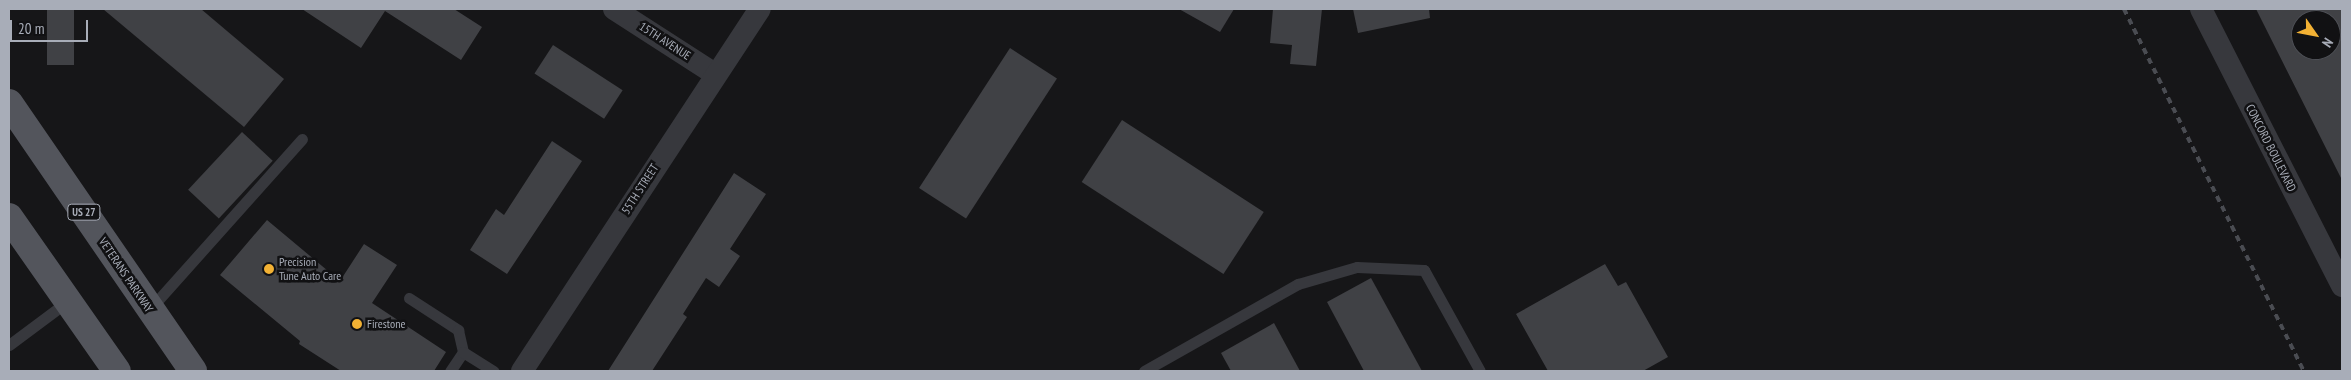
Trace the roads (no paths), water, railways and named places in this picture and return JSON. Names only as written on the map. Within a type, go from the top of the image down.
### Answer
[{"type":"main road","name":"VETERANS PARKWAY","points":[[9,103],[193,371]]},
{"type":"main road","points":[[9,217],[117,371]]},
{"type":"street","name":"15TH AVENUE","points":[[614,9],[715,74]]},
{"type":"street","name":"55TH STREET","points":[[522,371],[715,74],[760,9]]},
{"type":"street","name":"CONCORD BOULEVARD","points":[[2201,9],[2342,286]]},
{"type":"lane","points":[[150,309],[302,140]]},
{"type":"lane","points":[[1144,371],[1298,284],[1357,267],[1424,270],[1480,371]]},
{"type":"lane","points":[[409,298],[458,330],[463,352],[493,371]]},
{"type":"lane","points":[[9,345],[68,301]]},
{"type":"lane","points":[[450,371],[463,352]]},
{"type":"railway","points":[[2124,9],[2304,371]]},
{"type":"place","name":"Precision Tune Auto Care","points":[[269,269]]},
{"type":"place","name":"Firestone","points":[[357,324]]}]
